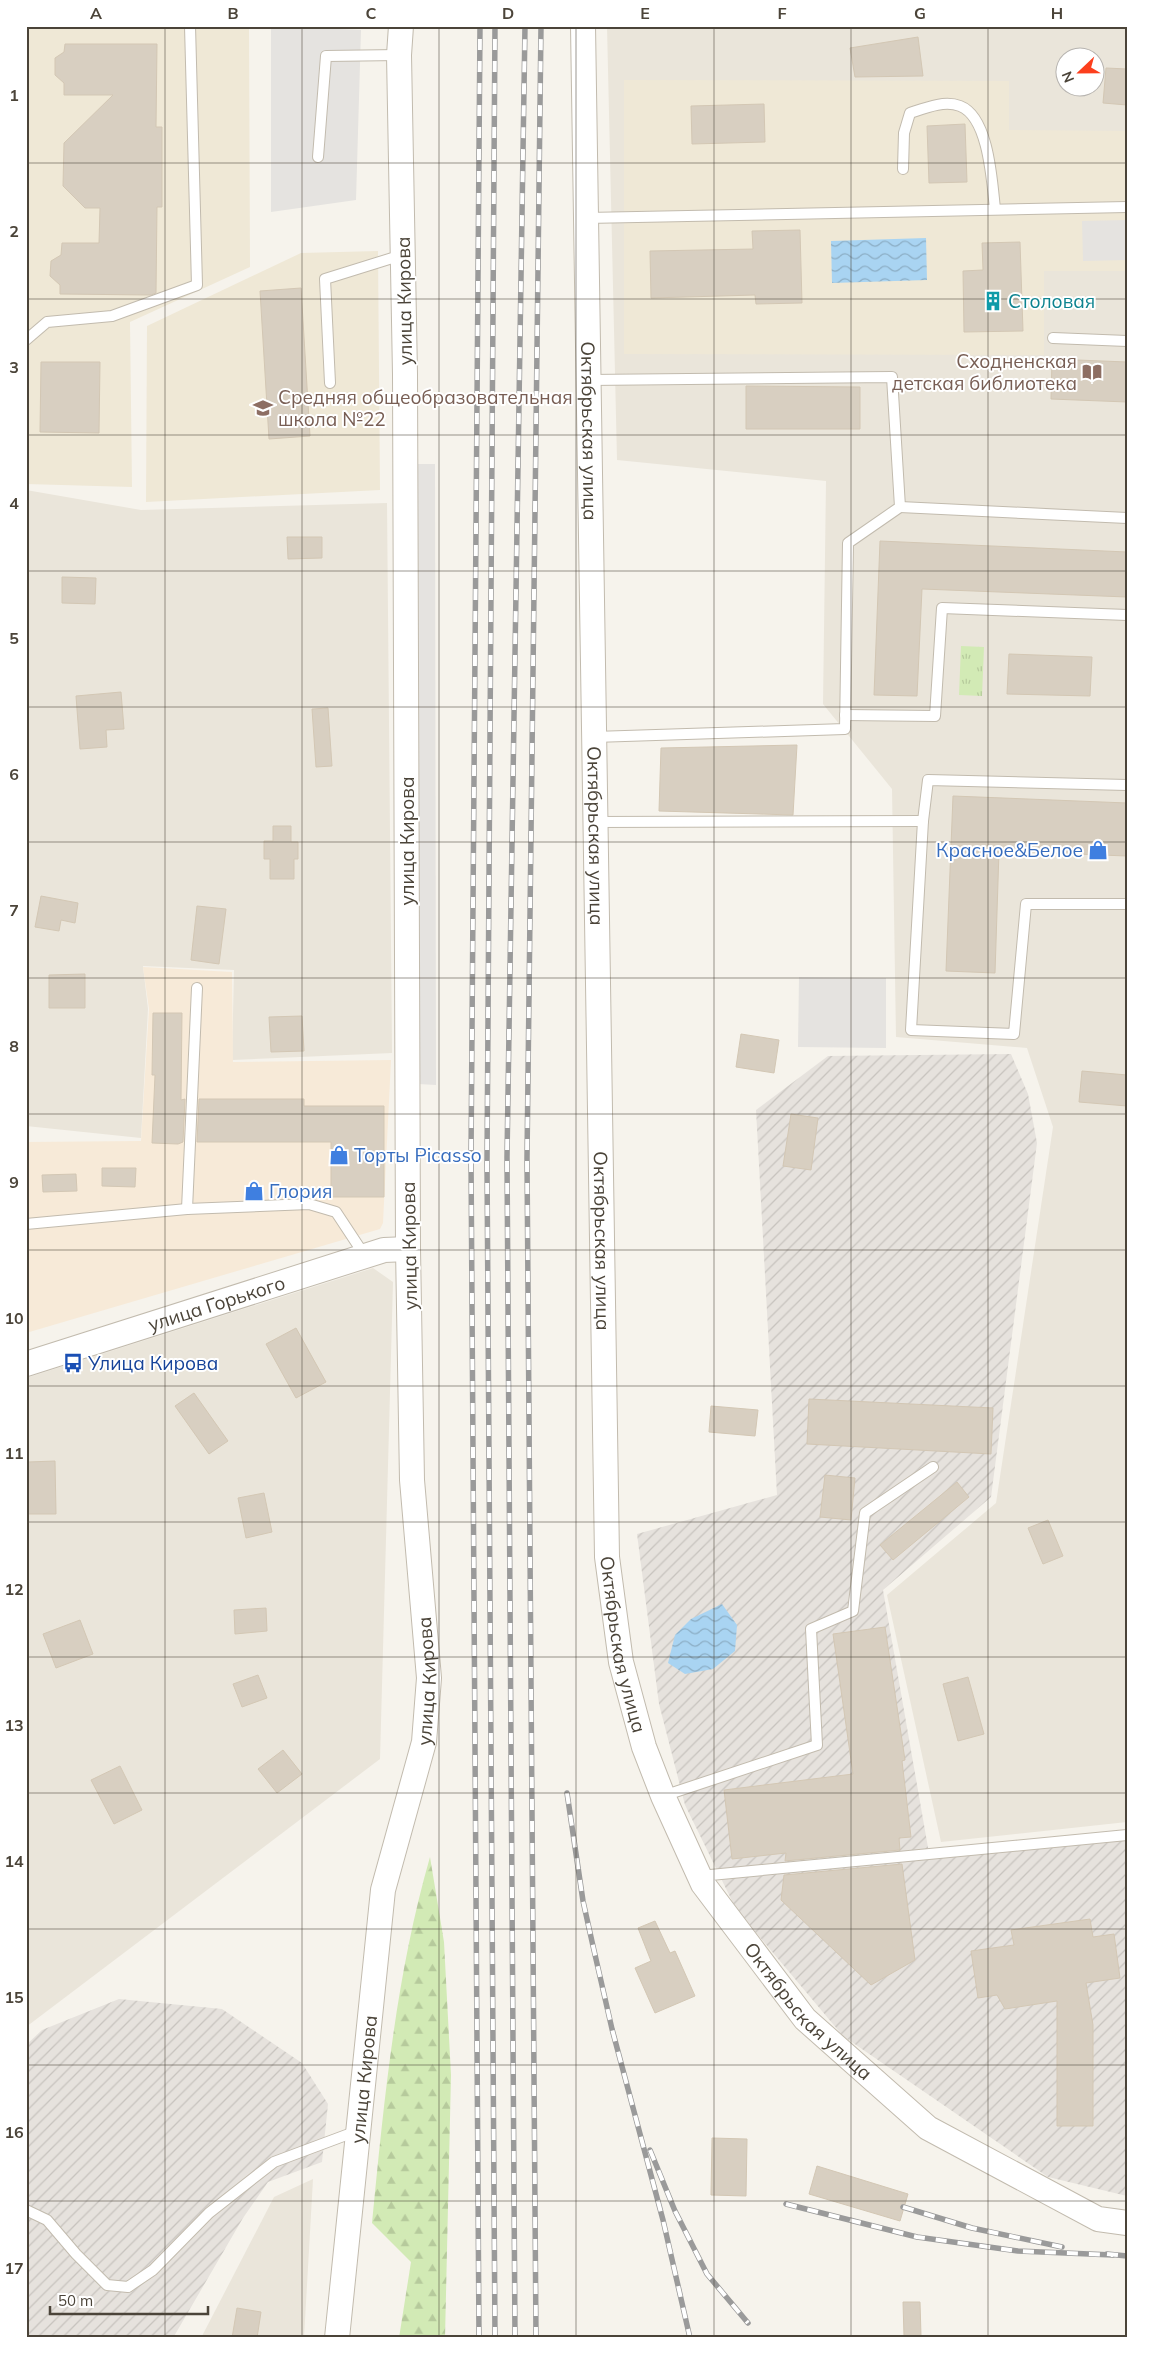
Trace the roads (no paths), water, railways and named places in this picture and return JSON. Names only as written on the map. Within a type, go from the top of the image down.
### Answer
[{"type":"street","name":"улица Кирова","points":[[337,2338],[383,1890],[424,1742],[429,1678],[412,1480],[408,1249],[403,255],[399,55],[401,26]]},
{"type":"street","name":"Октябрьская улица","points":[[584,26],[593,737],[607,1557],[620,1662],[644,1747],[663,1796],[700,1876],[805,2019],[928,2128],[1098,2219],[1127,2223]]},
{"type":"street","name":"улица Горького","points":[[26,1364],[384,1250],[408,1249]]},
{"type":"lane","points":[[26,340],[47,322],[112,316],[198,285],[190,26]]},
{"type":"lane","points":[[318,157],[326,56],[399,55]]},
{"type":"lane","points":[[903,169],[904,133],[910,112],[937,104],[960,106],[978,122],[988,152],[995,209]]},
{"type":"lane","points":[[586,218],[1127,207]]},
{"type":"lane","points":[[330,383],[325,279],[403,255]]},
{"type":"lane","points":[[1053,338],[1127,341]]},
{"type":"lane","points":[[588,380],[892,377],[900,507]]},
{"type":"lane","points":[[593,737],[845,728],[848,543],[900,507],[1127,518]]},
{"type":"lane","points":[[845,715],[935,716],[942,608],[1127,615]]},
{"type":"lane","points":[[1127,785],[928,780],[923,821],[910,1030],[1014,1034],[1026,904],[1127,904]]},
{"type":"lane","points":[[595,822],[923,821]]},
{"type":"lane","points":[[187,1209],[197,988]]},
{"type":"lane","points":[[26,1224],[187,1209],[309,1204],[336,1212],[365,1256]]},
{"type":"lane","points":[[663,1796],[817,1745],[811,1629],[853,1611],[865,1513],[933,1467]]},
{"type":"lane","points":[[700,1876],[1127,1835]]},
{"type":"lane","points":[[26,2210],[47,2220],[106,2285],[128,2287],[153,2270],[209,2213],[274,2162],[358,2131]]},
{"type":"water","points":[[926,238],[927,280],[832,283],[831,241]]},
{"type":"water","points":[[722,1604],[737,1625],[735,1651],[713,1669],[685,1674],[668,1663],[675,1635],[691,1619]]},
{"type":"railway","points":[[479,2338],[471,1157],[480,26]]},
{"type":"railway","points":[[495,26],[487,1163],[495,2338]]},
{"type":"railway","points":[[515,2338],[507,1157],[525,26]]},
{"type":"railway","points":[[536,2338],[527,1158],[541,26]]},
{"type":"railway","points":[[567,1793],[583,1901],[593,1946],[612,2029],[663,2220],[690,2338]]},
{"type":"railway","points":[[650,2150],[675,2211],[707,2274],[748,2323]]},
{"type":"railway","points":[[786,2204],[917,2237],[1018,2251],[1113,2255]]},
{"type":"railway","points":[[903,2207],[972,2228],[1062,2247]]},
{"type":"railway","points":[[1107,2254],[1127,2256]]},
{"type":"place","name":"Столовая","points":[[993,301]]},
{"type":"place","name":"Сходненская детская библиотека","points":[[1092,372]]},
{"type":"place","name":"Средняя общеобразовательная школа №22","points":[[263,408]]},
{"type":"place","name":"Красное&Белое","points":[[1098,850]]},
{"type":"place","name":"Торты Picasso","points":[[339,1155]]},
{"type":"place","name":"Глория","points":[[254,1191]]},
{"type":"place","name":"Улица Кирова","points":[[73,1363]]}]
